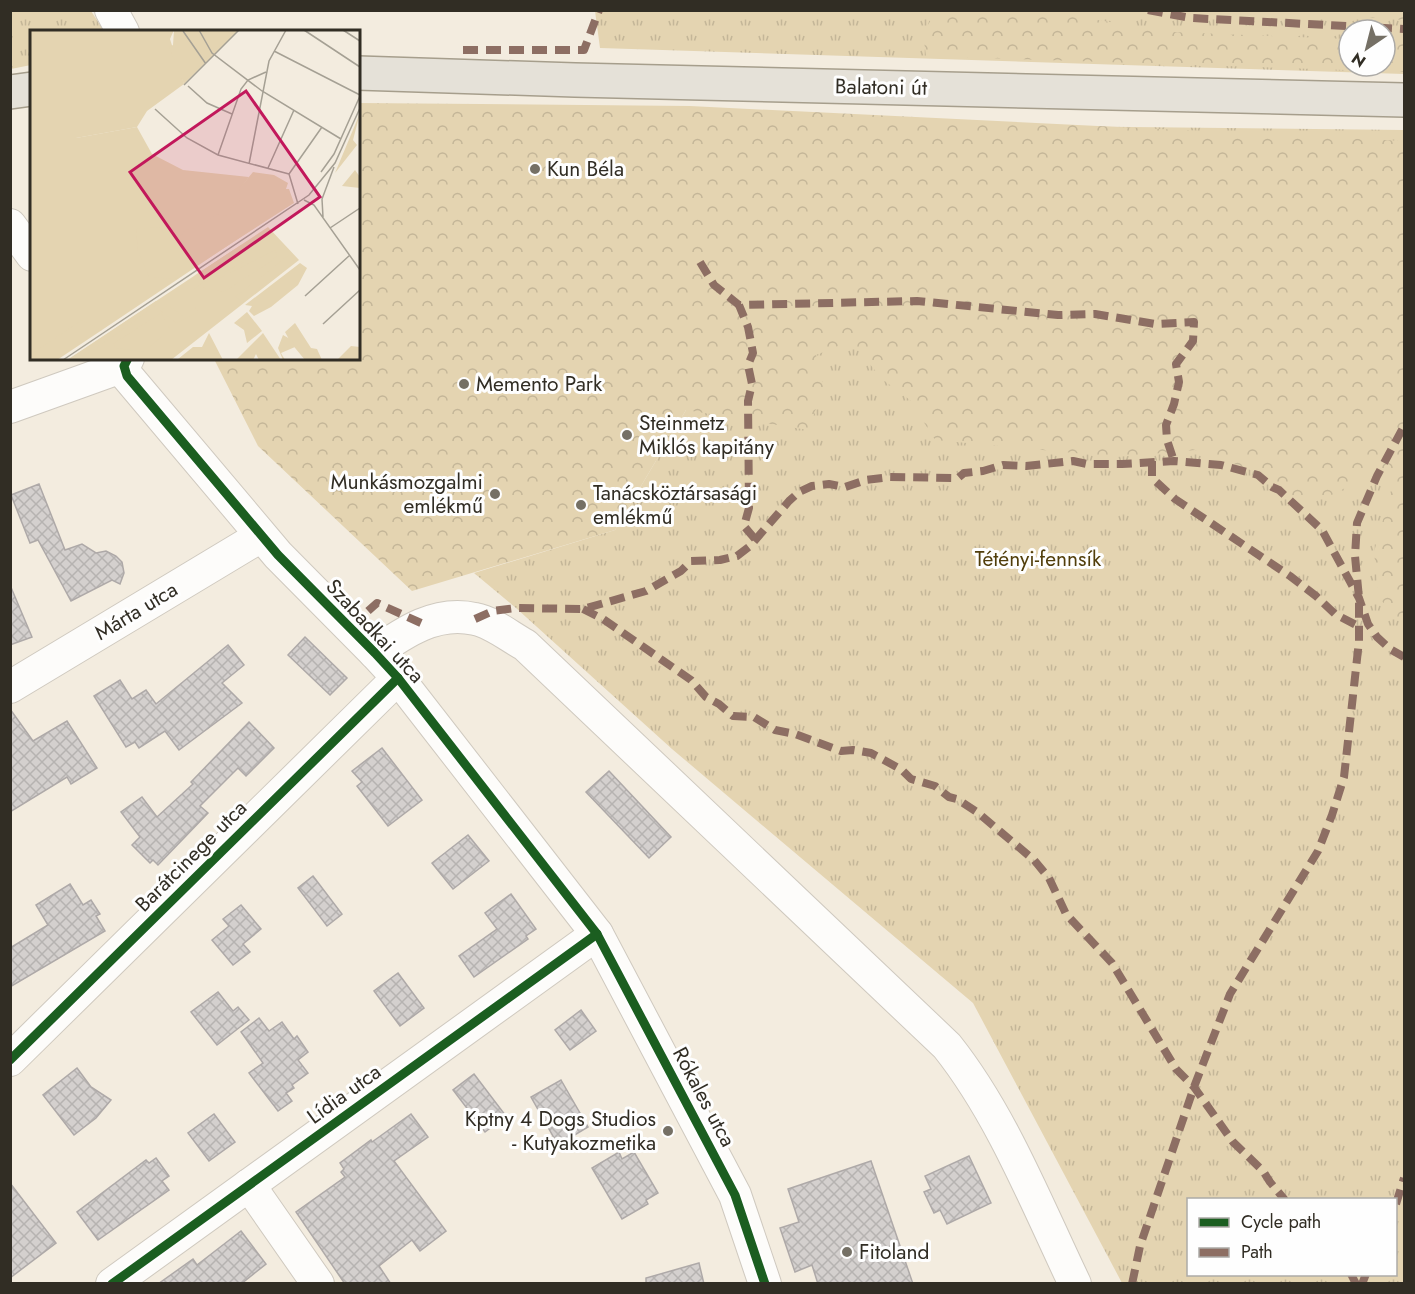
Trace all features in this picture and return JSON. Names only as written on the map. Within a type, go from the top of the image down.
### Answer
[{"type":"main road","name":"Balatoni út","points":[[360,73],[1404,100]]},
{"type":"main road","points":[[10,92],[30,88]]},
{"type":"street","points":[[111,10],[122,30]]},
{"type":"street","points":[[10,225],[30,252]]},
{"type":"street","points":[[10,407],[123,361]]},
{"type":"street","name":"Szabadkai utca","points":[[123,361],[127,376],[261,536],[398,678],[597,934]]},
{"type":"street","name":"Márta utca","points":[[10,687],[261,536]]},
{"type":"street","points":[[375,652],[422,623],[448,618],[475,619],[525,645],[947,1047],[968,1072],[993,1113],[1075,1284]]},
{"type":"street","name":"Barátcinege utca","points":[[10,1060],[398,678]]},
{"type":"street","name":"Lídia utca","points":[[112,1284],[597,934]]},
{"type":"street","name":"Rókales utca","points":[[597,934],[735,1195],[765,1284]]},
{"type":"street","points":[[249,1185],[318,1284]]},
{"type":"green space","points":[[11,10],[91,11],[103,30],[30,30],[30,65],[11,69]]},
{"type":"green space","points":[[937,10],[1042,11],[1172,32],[1337,39],[1337,70],[926,56],[923,33]]},
{"type":"green space","points":[[595,11],[1404,11],[1404,74],[1397,74],[1397,18],[1337,18],[1337,72],[600,48]]},
{"type":"green space","points":[[1282,11],[1404,11],[1404,20]]},
{"type":"green space","points":[[1397,42],[1404,42],[1404,72],[1397,72]]},
{"type":"green space","points":[[360,103],[690,106],[1404,141],[1404,625],[1379,598],[1374,552],[1392,487],[1368,474],[1335,494],[1299,502],[1262,474],[1195,450],[1117,457],[935,440],[910,400],[882,379],[851,341],[816,355],[824,387],[808,430],[686,410],[615,530],[412,591],[258,446],[215,360],[360,360]]},
{"type":"green space","name":"Tétényi-fennsík","points":[[947,125],[1404,130],[1404,1283],[1122,1283],[973,1003],[672,749],[474,573],[615,530],[686,410]]},
{"type":"building","points":[[39,484],[65,550],[82,544],[96,553],[106,551],[116,556],[122,562],[124,573],[120,584],[112,580],[71,601],[38,540],[30,543],[11,495]]},
{"type":"building","points":[[10,585],[32,637],[10,645]]},
{"type":"building","points":[[305,637],[347,678],[330,695],[288,655]]},
{"type":"building","points":[[228,645],[244,665],[222,683],[242,703],[179,750],[165,731],[139,748],[135,742],[126,747],[94,696],[120,680],[132,699],[146,690],[156,704]]},
{"type":"building","points":[[10,709],[33,741],[67,721],[97,768],[71,784],[67,777],[10,812]]},
{"type":"building","points":[[249,722],[274,748],[246,776],[238,768],[200,806],[208,813],[158,865],[153,860],[150,863],[132,845],[140,837],[121,812],[142,797],[157,817],[193,784],[191,782]]},
{"type":"building","points":[[382,748],[422,800],[388,826],[357,786],[362,782],[352,771]]},
{"type":"building","points":[[609,771],[671,837],[649,858],[586,792]]},
{"type":"building","points":[[468,835],[489,861],[453,889],[432,863]]},
{"type":"building","points":[[313,876],[342,914],[327,926],[298,888]]},
{"type":"building","points":[[70,884],[83,905],[91,900],[100,914],[96,916],[105,931],[10,987],[10,948],[48,925],[36,905]]},
{"type":"building","points":[[511,894],[536,929],[526,936],[528,939],[474,977],[459,956],[497,929],[485,913]]},
{"type":"building","points":[[241,905],[261,929],[243,944],[250,952],[233,965],[212,940],[229,926],[223,919]]},
{"type":"building","points":[[398,973],[424,1008],[400,1026],[374,991]]},
{"type":"building","points":[[218,992],[233,1011],[238,1007],[249,1020],[217,1045],[191,1012]]},
{"type":"building","points":[[581,1010],[596,1031],[570,1050],[555,1030]]},
{"type":"building","points":[[259,1018],[269,1031],[282,1022],[294,1039],[297,1036],[308,1052],[298,1060],[308,1073],[292,1085],[294,1088],[286,1093],[292,1101],[278,1111],[249,1073],[263,1063],[241,1032]]},
{"type":"building","points":[[77,1068],[91,1087],[111,1100],[96,1118],[74,1135],[43,1095]]},
{"type":"building","points":[[474,1074],[506,1116],[485,1132],[453,1090]]},
{"type":"building","points":[[561,1080],[588,1127],[558,1145],[531,1097]]},
{"type":"building","points":[[214,1114],[235,1142],[209,1161],[188,1133]]},
{"type":"building","points":[[411,1114],[428,1137],[394,1161],[446,1231],[420,1251],[412,1240],[379,1266],[391,1284],[345,1284],[296,1212],[345,1177],[341,1172],[344,1169],[340,1163]]},
{"type":"building","points":[[619,1152],[622,1159],[634,1152],[658,1193],[646,1200],[648,1204],[622,1219],[592,1168]]},
{"type":"building","points":[[969,1156],[991,1203],[947,1224],[940,1210],[934,1213],[924,1192],[931,1189],[925,1176]]},
{"type":"building","points":[[156,1158],[169,1176],[162,1181],[169,1190],[98,1240],[77,1212],[146,1160],[149,1163]]},
{"type":"building","points":[[871,1161],[913,1284],[818,1284],[812,1265],[795,1272],[780,1228],[799,1222],[788,1189]]},
{"type":"building","points":[[10,1183],[56,1243],[10,1278]]},
{"type":"building","points":[[241,1231],[266,1264],[241,1284],[158,1284],[193,1259],[197,1265]]},
{"type":"building","points":[[699,1263],[704,1284],[646,1284],[646,1278]]},
{"type":"marked path","points":[[463,50],[584,50],[599,10]]},
{"type":"marked path","points":[[1148,10],[1191,18],[1404,29]]},
{"type":"marked path","points":[[700,262],[714,285],[739,305]]},
{"type":"marked path","points":[[755,539],[744,526],[749,508],[748,401],[752,384],[748,365],[753,353],[748,327],[739,305],[917,301],[1058,315],[1095,314],[1155,324],[1194,322],[1193,341],[1176,364],[1179,382],[1166,425],[1167,440],[1174,461]]},
{"type":"marked path","points":[[1132,1284],[1140,1246],[1194,1087],[1230,994],[1318,851],[1332,815],[1344,777],[1359,641],[1359,598],[1355,556],[1357,523],[1377,476],[1404,426]]},
{"type":"marked path","points":[[475,619],[493,611],[516,608],[583,609],[646,591],[681,571],[691,561],[720,560],[737,556],[750,546],[789,501],[799,492],[812,486],[829,484],[845,487],[866,480],[890,477],[958,478],[964,473],[983,471],[1003,465],[1026,466],[1073,461],[1087,464],[1174,461],[1221,465],[1258,475],[1279,490],[1322,530],[1359,598],[1368,624],[1377,637],[1390,649],[1404,657]]},
{"type":"marked path","points":[[1152,461],[1152,478],[1175,499],[1290,576],[1335,614],[1362,628]]},
{"type":"marked path","points":[[368,611],[377,603],[421,623]]},
{"type":"marked path","points":[[583,609],[603,619],[691,680],[706,697],[733,716],[754,717],[775,730],[795,734],[841,751],[871,753],[902,770],[911,779],[935,786],[949,797],[957,799],[977,812],[1034,860],[1049,878],[1066,914],[1112,963],[1176,1069],[1194,1087],[1233,1142],[1263,1171],[1283,1198]]},
{"type":"marked path","points":[[1397,1201],[1404,1178]]},
{"type":"marked path","points":[[1352,1276],[1356,1284]]},
{"type":"marked path","points":[[1362,1284],[1365,1276]]},
{"type":"cycle path","points":[[127,360],[124,366],[127,376],[278,555],[398,678],[597,934],[735,1195],[765,1284]]},
{"type":"cycle path","points":[[10,1060],[398,678]]},
{"type":"cycle path","points":[[112,1284],[597,934]]},
{"type":"place","name":"Kun Béla","points":[[535,169]]},
{"type":"place","name":"Memento Park","points":[[464,384]]},
{"type":"place","name":"Steinmetz Miklós kapitány","points":[[627,435]]},
{"type":"place","name":"Munkásmozgalmi emlékmű","points":[[495,494]]},
{"type":"place","name":"Tanácsköztársasági emlékmű","points":[[581,505]]},
{"type":"place","name":"Kptny 4 Dogs Studios - Kutyakozmetika","points":[[668,1131]]},
{"type":"place","name":"Fitoland","points":[[847,1252]]}]
